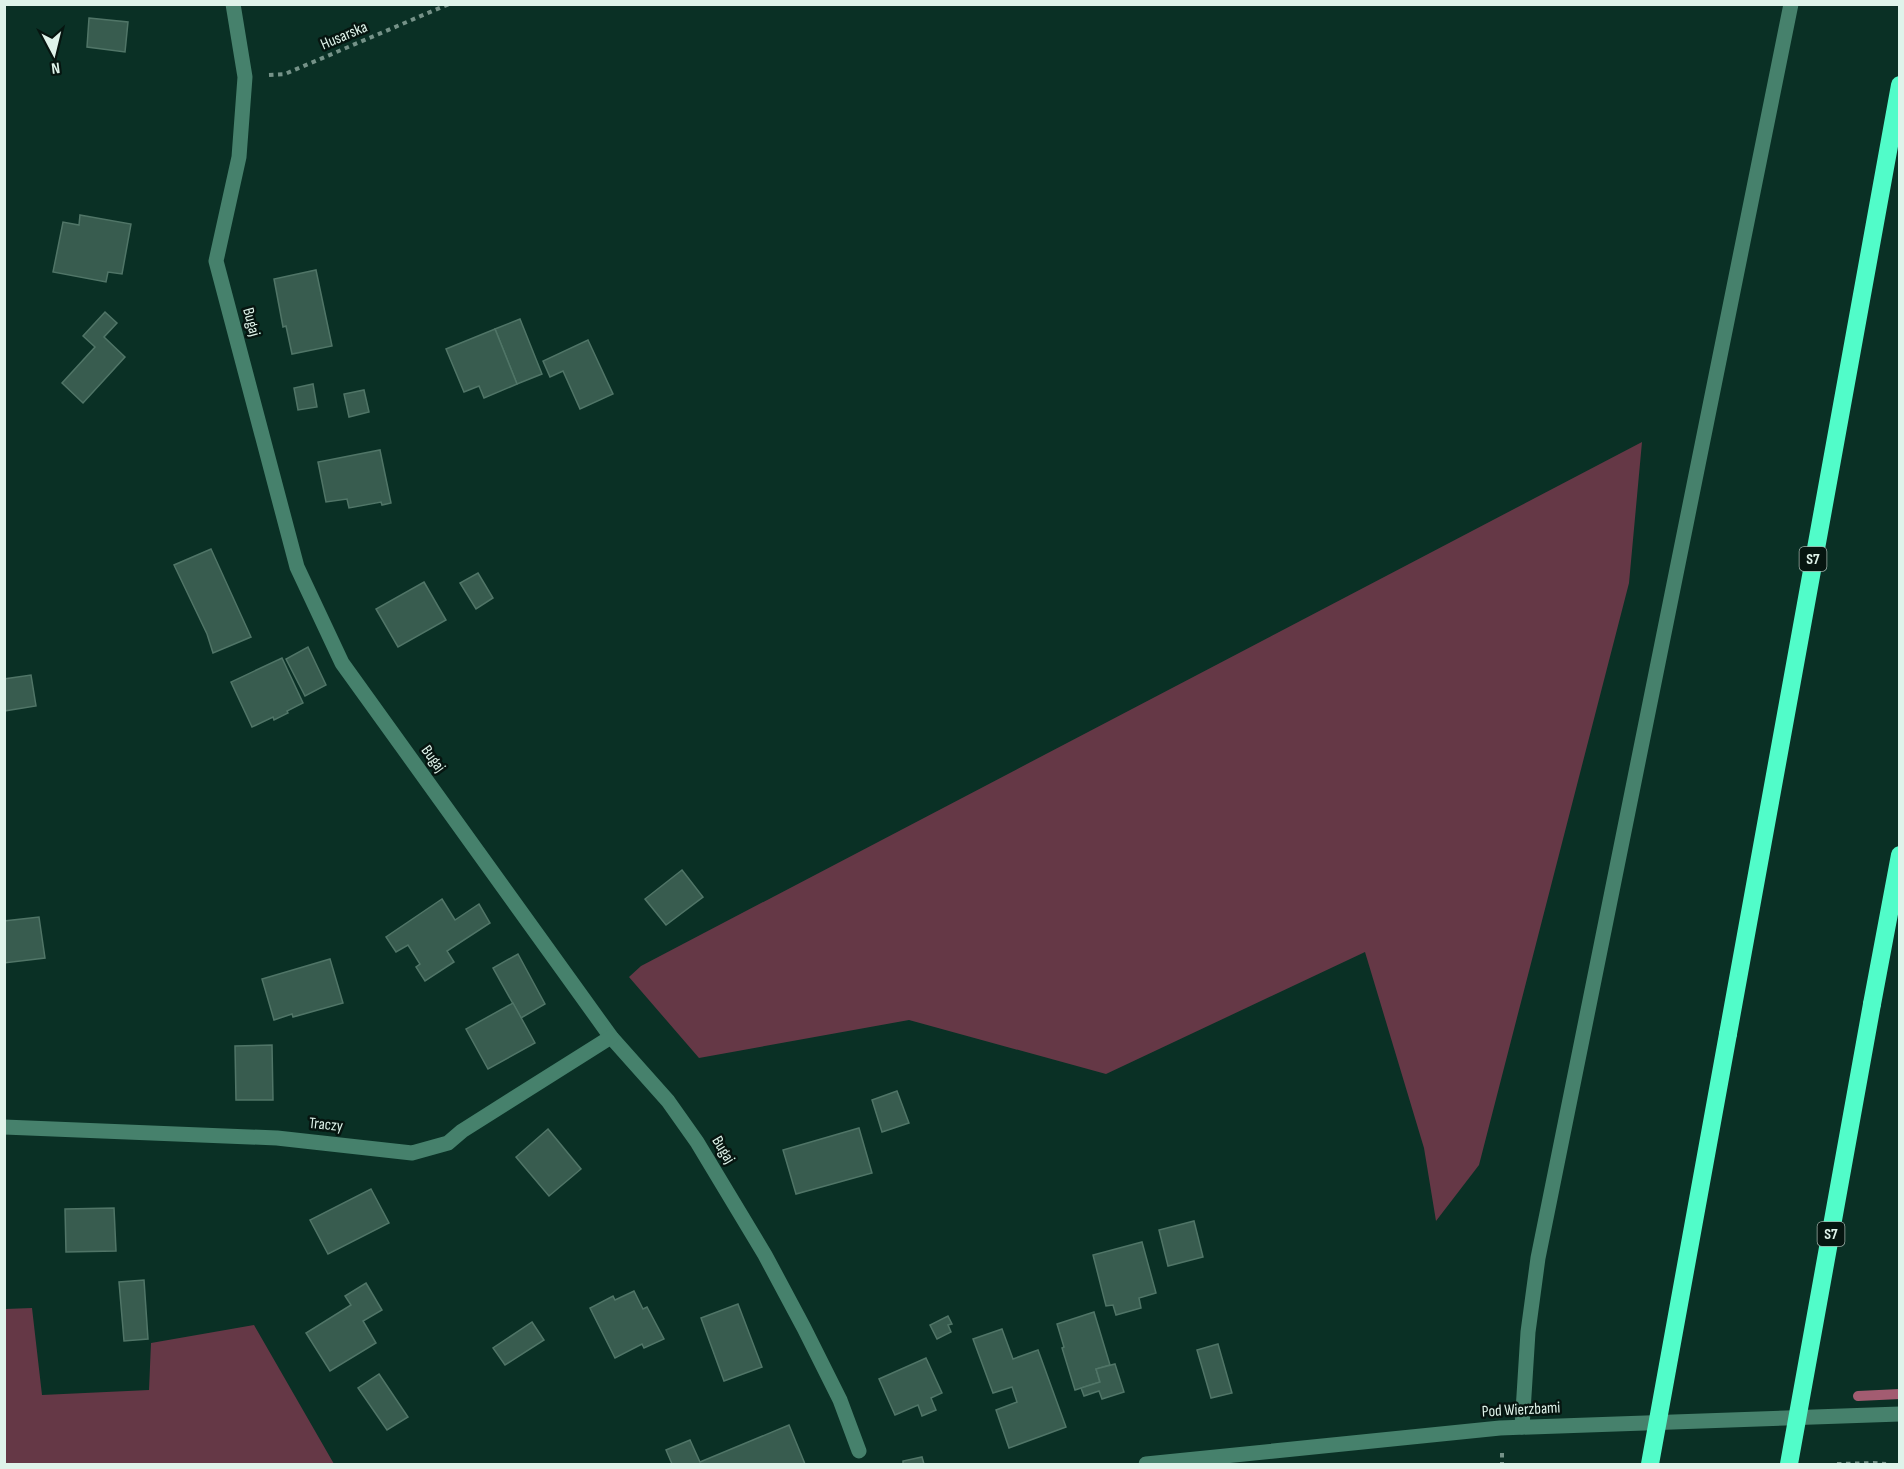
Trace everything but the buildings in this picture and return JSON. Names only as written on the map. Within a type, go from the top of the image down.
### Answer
[{"type":"highway","name":"S7","points":[[1650,1464],[1899,85]]},
{"type":"highway","name":"S7","points":[[1789,1464],[1899,855]]},
{"type":"street","name":"Bugaj","points":[[233,4],[245,77],[239,157],[216,261],[297,567],[342,663],[611,1037],[674,1109],[697,1142],[765,1255],[840,1400],[859,1451]]},
{"type":"street","points":[[1522,1426],[1526,1350],[1538,1258],[1791,4]]},
{"type":"street","name":"Traczy","points":[[4,1127],[277,1138],[412,1153],[448,1143],[462,1131],[611,1037]]},
{"type":"street","name":"Pod Wierzbami","points":[[1146,1464],[1522,1426],[1899,1414]]},
{"type":"path","name":"Husarska","points":[[245,77],[285,74],[449,4]]},
{"type":"path","points":[[1837,1464],[1886,1464]]},
{"type":"shaded area","points":[[1642,442],[1629,583],[1479,1165],[1436,1221],[1424,1148],[1365,952],[1106,1074],[909,1020],[699,1058],[629,977],[641,966]]},
{"type":"shaded area","points":[[32,1308],[42,1395],[149,1390],[151,1343],[254,1325],[334,1464],[5,1464],[5,1309]]},
{"type":"waterway","points":[[1858,1396],[1900,1394]]}]
